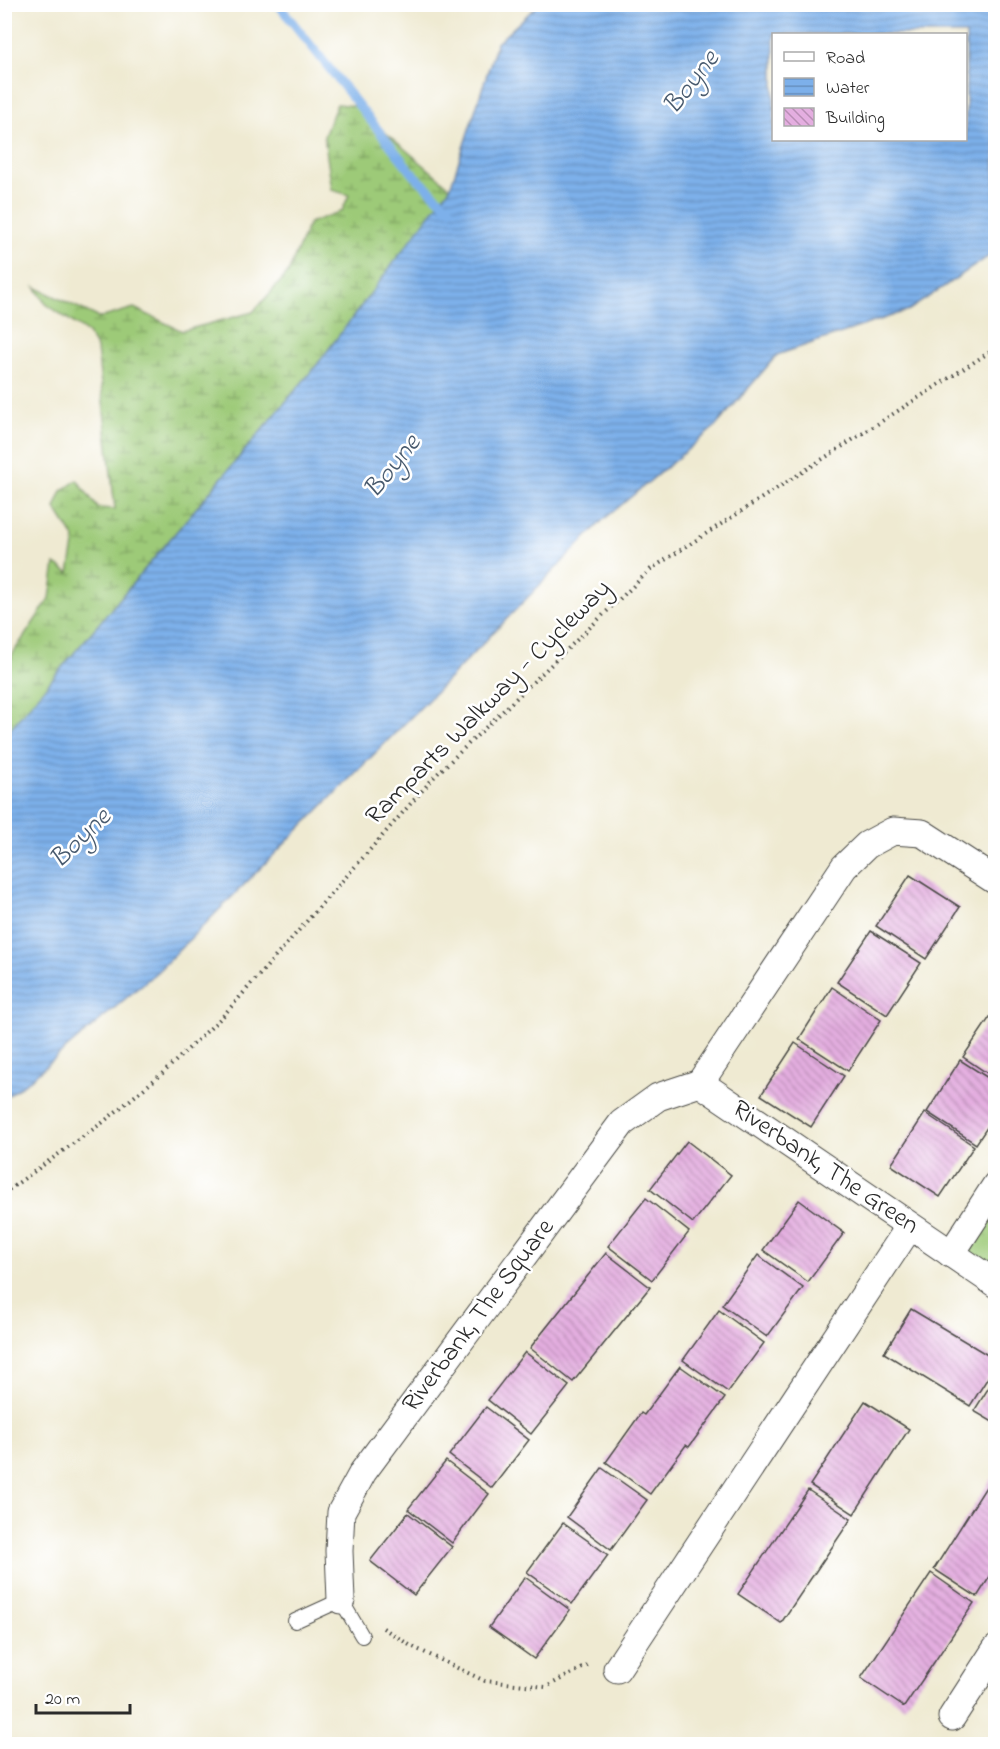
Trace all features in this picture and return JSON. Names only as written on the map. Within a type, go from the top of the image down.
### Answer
[{"type":"street","points":[[700,1083],[844,867],[867,845],[893,831],[922,833],[996,880]]},
{"type":"street","name":"Riverbank, The Green","points":[[700,1083],[996,1284]]},
{"type":"street","name":"Riverbank, The Square","points":[[341,1600],[339,1551],[341,1512],[363,1472],[622,1123],[658,1097],[700,1083]]},
{"type":"street","points":[[951,1254],[996,1185]]},
{"type":"street","points":[[617,1669],[910,1226]]},
{"type":"street","points":[[952,1718],[994,1654]]},
{"type":"lane","points":[[295,1621],[341,1600],[362,1636]]},
{"type":"path","name":"Ramparts Walkway - Cycleway","points":[[4,1193],[102,1123],[164,1072],[223,1016],[436,775],[651,569],[996,348]]},
{"type":"path","points":[[341,1600],[411,1647],[485,1681],[546,1687],[594,1663],[617,1669]]},
{"type":"green space","points":[[337,104],[354,106],[451,188],[316,366],[5,735],[5,665],[50,598],[55,564],[69,573],[75,539],[55,508],[62,491],[77,480],[98,508],[115,509],[97,349],[88,333],[46,304],[35,287],[100,318],[134,308],[182,331],[253,312],[288,273],[309,223],[342,211],[349,195],[332,190],[324,136]]},
{"type":"green space","points":[[995,1209],[995,1270],[969,1252]]},
{"type":"water","name":"Boyne","points":[[539,4],[995,5],[995,252],[909,310],[777,355],[716,426],[602,521],[429,699],[158,971],[5,1098],[5,735],[316,366],[450,188],[497,43]]},
{"type":"building","points":[[910,875],[960,907],[926,959],[876,926]]},
{"type":"building","points":[[871,931],[921,963],[887,1015],[837,982]]},
{"type":"building","points":[[832,987],[881,1020],[848,1071],[799,1039]]},
{"type":"building","points":[[996,1008],[996,1079],[963,1057]]},
{"type":"building","points":[[795,1043],[844,1076],[811,1127],[761,1095]]},
{"type":"building","points":[[960,1060],[996,1083],[996,1114],[976,1144],[927,1112]]},
{"type":"building","points":[[925,1113],[974,1146],[940,1197],[891,1165]]},
{"type":"building","points":[[687,1141],[731,1175],[693,1223],[650,1189]]},
{"type":"building","points":[[646,1198],[689,1232],[652,1280],[608,1246]]},
{"type":"building","points":[[799,1200],[844,1233],[808,1282],[763,1250]]},
{"type":"building","points":[[606,1253],[650,1287],[573,1382],[530,1348]]},
{"type":"building","points":[[758,1255],[803,1288],[767,1337],[722,1305]]},
{"type":"building","points":[[911,1309],[996,1360],[996,1365],[970,1406],[884,1353]]},
{"type":"building","points":[[719,1310],[764,1343],[728,1392],[683,1360]]},
{"type":"building","points":[[525,1352],[569,1386],[531,1434],[488,1400]]},
{"type":"building","points":[[680,1366],[725,1398],[650,1494],[606,1462],[641,1413],[644,1415]]},
{"type":"building","points":[[996,1376],[996,1424],[974,1411]]},
{"type":"building","points":[[865,1401],[909,1429],[854,1514],[810,1485]]},
{"type":"building","points":[[486,1407],[529,1440],[492,1488],[449,1455]]},
{"type":"building","points":[[446,1461],[489,1494],[452,1543],[408,1509]]},
{"type":"building","points":[[602,1468],[647,1500],[611,1550],[567,1517]]},
{"type":"building","points":[[991,1479],[996,1482],[996,1567],[977,1597],[934,1569]]},
{"type":"building","points":[[808,1490],[851,1519],[781,1623],[738,1594]]},
{"type":"building","points":[[408,1513],[452,1547],[414,1595],[370,1561]]},
{"type":"building","points":[[563,1523],[608,1555],[572,1604],[527,1572]]},
{"type":"building","points":[[931,1573],[974,1603],[904,1707],[861,1678]]},
{"type":"building","points":[[525,1577],[570,1610],[534,1659],[489,1627]]},
{"type":"waterway","points":[[278,4],[414,175],[450,209]]}]
